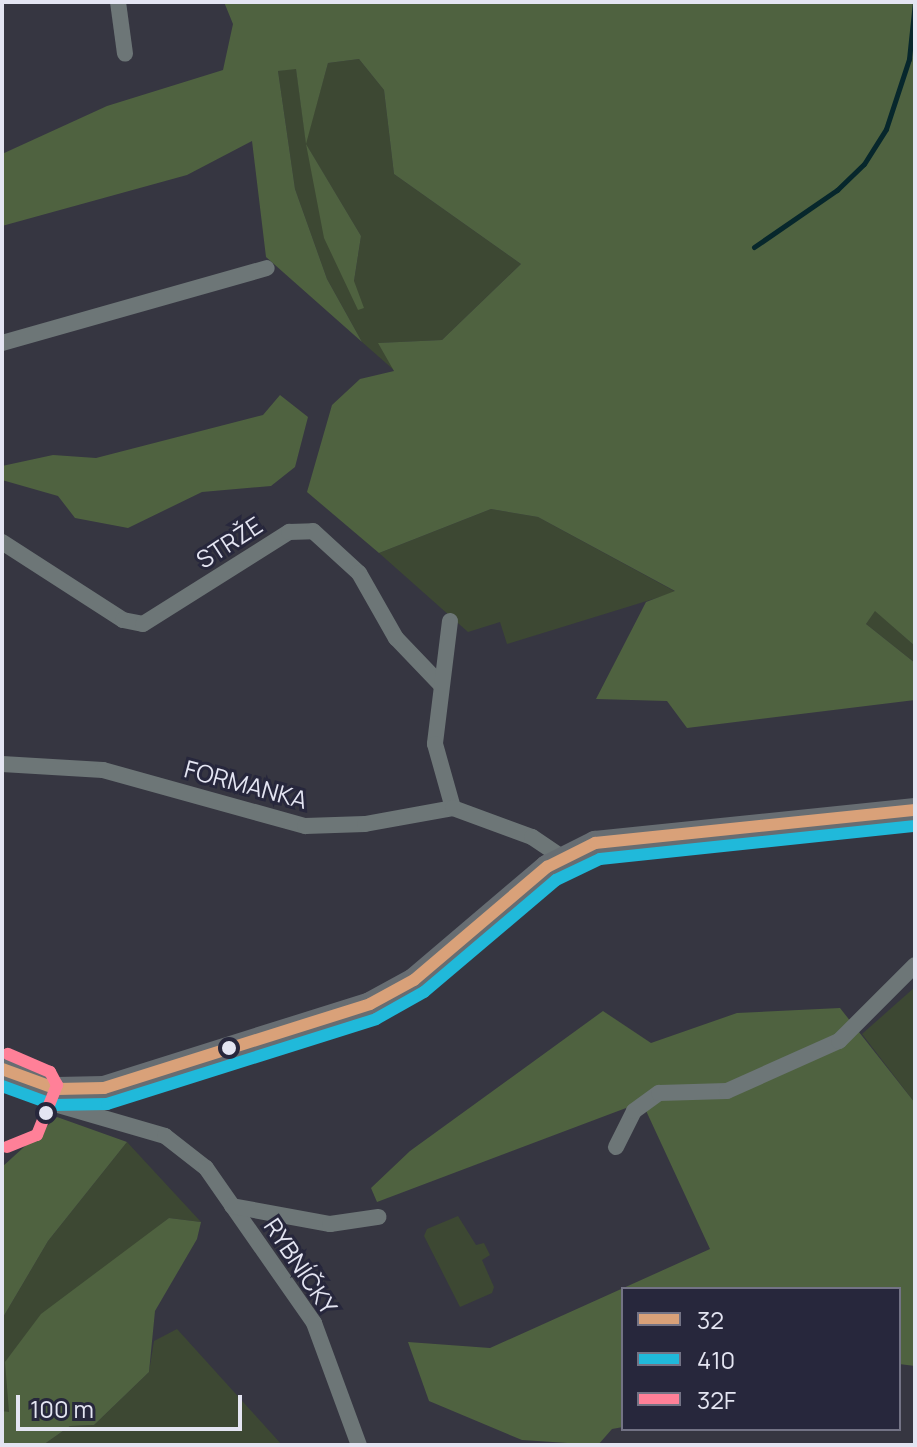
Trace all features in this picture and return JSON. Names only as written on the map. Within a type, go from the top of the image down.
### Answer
[{"type":"street","points":[[118,2],[125,54]]},
{"type":"street","points":[[2,343],[267,268]]},
{"type":"street","name":"STRŽE","points":[[2,542],[123,620],[143,624],[289,532],[313,531],[359,573],[396,638],[441,685]]},
{"type":"street","points":[[450,621],[435,759],[453,808],[532,837],[562,857]]},
{"type":"street","name":"FORMANKA","points":[[2,764],[103,770],[305,826],[365,824],[453,808]]},
{"type":"street","points":[[2,1069],[41,1085],[104,1088],[382,998],[414,980],[562,857],[609,839],[915,810]]},
{"type":"street","points":[[616,1147],[634,1111],[659,1093],[727,1091],[839,1041],[915,965]]},
{"type":"street","name":"RYBNÍČKY","points":[[41,1085],[48,1102],[57,1106],[140,1127],[187,1149],[232,1206],[314,1323],[359,1445]]},
{"type":"street","name":"RYBNÍČKY","points":[[232,1206],[330,1224],[378,1217]]},
{"type":"green space","points":[[224,2],[915,2],[915,646],[875,611],[866,624],[915,663],[915,700],[687,728],[667,701],[596,699],[646,602],[675,591],[538,517],[491,509],[379,553],[307,492],[332,405],[360,379],[394,371],[378,343],[442,340],[521,264],[394,174],[384,90],[359,59],[328,63],[306,144],[296,69],[278,71],[295,189],[327,279],[362,342],[266,257],[252,141],[187,175],[2,226],[2,154],[107,106],[223,70],[233,24]]},
{"type":"green space","points":[[359,59],[384,90],[394,174],[521,264],[442,340],[379,343],[395,371],[362,342],[327,279],[295,189],[278,71],[296,68],[306,141],[328,63]],"holes":[[[307,146],[361,236],[354,281]]]},
{"type":"green space","points":[[306,144],[361,236],[354,281],[364,308],[358,310],[324,238]]},
{"type":"green space","points":[[280,395],[308,417],[295,467],[271,486],[202,492],[128,528],[75,518],[58,496],[2,480],[2,466],[53,455],[96,458],[263,415]]},
{"type":"green space","points":[[491,509],[538,517],[676,592],[507,644],[500,622],[468,632],[379,553]]},
{"type":"green space","points":[[875,610],[915,646],[915,663],[866,624]]},
{"type":"green space","points":[[915,987],[915,1103],[862,1034]]},
{"type":"green space","points":[[840,1008],[915,1103],[915,1366],[901,1364],[901,1287],[626,1287],[710,1249],[642,1102],[377,1202],[371,1188],[410,1151],[603,1011],[651,1043],[737,1013]]},
{"type":"green space","points":[[57,1117],[127,1142],[48,1241],[2,1319],[2,1167]]},
{"type":"green space","points":[[127,1142],[201,1222],[169,1218],[118,1259],[9,1413],[2,1411],[2,1319],[48,1241]]},
{"type":"green space","points":[[458,1216],[476,1245],[484,1243],[490,1255],[482,1260],[494,1287],[492,1293],[460,1307],[424,1236],[427,1229]]},
{"type":"green space","points":[[169,1218],[201,1222],[197,1239],[155,1311],[149,1372],[94,1425],[70,1426],[43,1445],[2,1445],[2,1411],[9,1412],[5,1362],[41,1314]]},
{"type":"green space","points":[[621,1289],[621,1427],[612,1429],[598,1445],[522,1440],[429,1401],[408,1342],[490,1348]]},
{"type":"green space","points":[[177,1329],[282,1445],[43,1445],[70,1426],[94,1425],[149,1372],[154,1341]]},
{"type":"waterway","points":[[754,247],[837,190],[864,164],[886,129],[909,59],[915,2]]},
{"type":"transit line","name":"32","points":[[2,1069],[57,1089],[104,1088],[370,1004],[414,980],[547,867],[595,843],[915,810]]},
{"type":"transit line","name":"410","points":[[2,1086],[54,1105],[107,1104],[376,1019],[424,992],[556,880],[600,859],[915,826]]},
{"type":"transit line","name":"32F","points":[[7,1147],[37,1135],[57,1085],[50,1072],[8,1054]]}]
